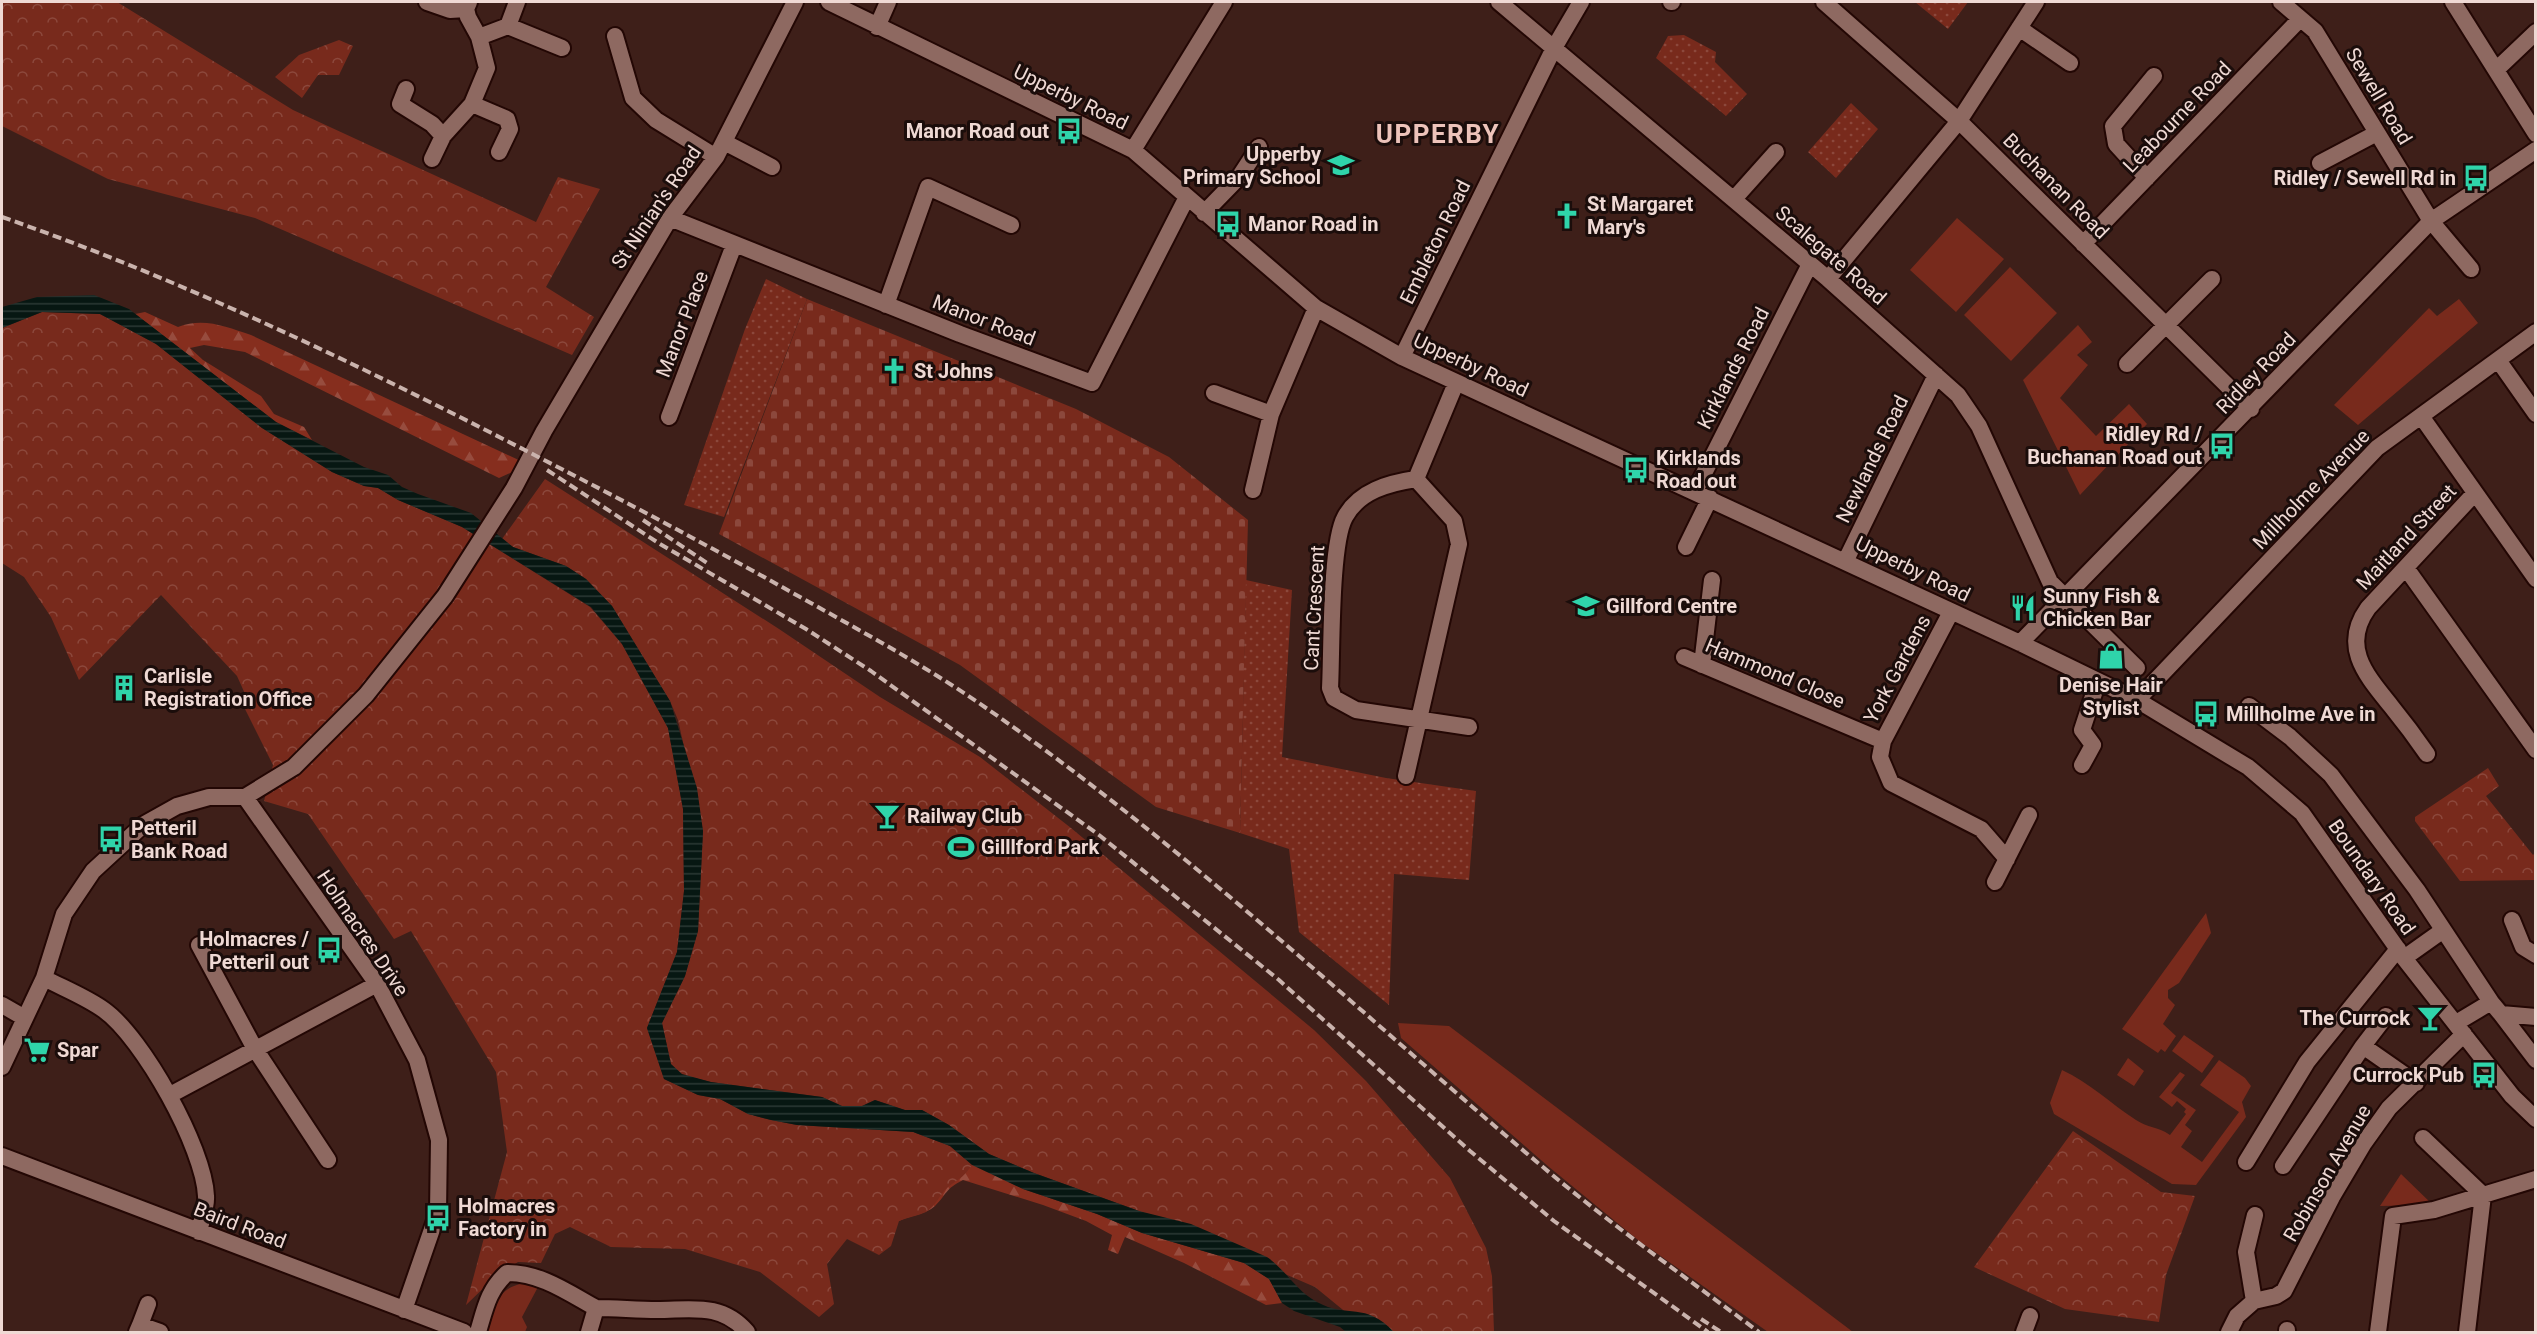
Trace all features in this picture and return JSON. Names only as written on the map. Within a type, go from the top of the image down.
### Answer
[{"type":"street","points":[[427,2],[450,10],[468,5],[487,68],[472,104],[443,136],[432,159]]},
{"type":"street","points":[[508,26],[517,2]]},
{"type":"street","name":"St Ninian's Road","points":[[245,797],[294,767],[366,695],[445,596],[514,488],[544,431],[670,218],[716,157],[795,2]]},
{"type":"street","name":"Upperby Road","points":[[829,2],[876,27],[1133,150],[1316,308],[1402,357],[1846,560],[2137,700]]},
{"type":"street","points":[[876,27],[888,2]]},
{"type":"street","points":[[1133,150],[1224,2]]},
{"type":"street","name":"Scalegate Road","points":[[1499,2],[1828,279],[1958,395],[1979,426],[2050,582],[2137,668]]},
{"type":"street","points":[[1554,48],[1581,2]]},
{"type":"street","name":"Buchanan Road","points":[[1824,2],[1959,120],[2251,409]]},
{"type":"street","points":[[1828,279],[1959,120],[2036,2]]},
{"type":"street","name":"Sewell Road","points":[[2281,2],[2315,31],[2431,221],[2471,269]]},
{"type":"street","points":[[2453,2],[2535,134]]},
{"type":"street","name":"Leabourne Road","points":[[2084,244],[2300,19]]},
{"type":"street","points":[[479,37],[508,26],[562,48]]},
{"type":"street","points":[[2019,28],[2070,63]]},
{"type":"street","points":[[2496,70],[2535,32]]},
{"type":"street","points":[[615,36],[633,98],[656,120],[716,157]]},
{"type":"street","name":"Embleton Road","points":[[1402,357],[1554,48]]},
{"type":"street","points":[[2147,178],[2116,144],[2113,126],[2154,76]]},
{"type":"street","points":[[406,89],[400,104],[432,123],[443,136]]},
{"type":"street","points":[[472,104],[507,119],[510,129],[499,152]]},
{"type":"street","points":[[2320,163],[2377,133]]},
{"type":"street","points":[[724,142],[772,167]]},
{"type":"street","points":[[1204,213],[1240,176],[1259,147]]},
{"type":"street","name":"Ridley Road","points":[[2020,643],[2251,409],[2431,221],[2535,150]]},
{"type":"street","points":[[1734,199],[1776,152]]},
{"type":"street","points":[[886,305],[928,187],[1011,225]]},
{"type":"street","name":"Manor Road","points":[[670,218],[886,305],[1092,383],[1186,198]]},
{"type":"street","name":"Manor Place","points":[[669,417],[734,245]]},
{"type":"street","name":"Kirklands Road","points":[[1686,548],[1703,495],[1810,264]]},
{"type":"street","points":[[2127,364],[2212,279]]},
{"type":"street","points":[[1253,490],[1271,414],[1316,308]]},
{"type":"street","name":"Millholme Avenue","points":[[2137,700],[2377,448],[2535,332]]},
{"type":"street","points":[[2498,360],[2535,414]]},
{"type":"street","name":"Newlands Road","points":[[1846,560],[1936,375]]},
{"type":"street","points":[[1406,776],[1459,543],[1454,521],[1416,479],[1456,382]]},
{"type":"street","points":[[1214,393],[1271,414]]},
{"type":"street","points":[[2421,416],[2535,579]]},
{"type":"street","name":"Cant Crescent","points":[[1416,479],[1392,482],[1373,490],[1345,517],[1338,541],[1330,688],[1334,699],[1356,710],[1418,722],[1469,728]]},
{"type":"street","name":"Maitland Street","points":[[2427,754],[2363,672],[2357,652],[2357,636],[2362,616],[2368,608],[2474,494]]},
{"type":"street","points":[[2406,567],[2535,750]]},
{"type":"street","points":[[1702,665],[1712,580]]},
{"type":"street","name":"York Gardens","points":[[1951,612],[1883,741],[1880,757],[1891,783],[1981,829],[2007,858]]},
{"type":"street","name":"Hammond Close","points":[[1684,657],[1883,741]]},
{"type":"street","points":[[2082,765],[2093,745],[2082,730],[2098,681]]},
{"type":"street","name":"Boundary Road","points":[[2137,700],[2248,767],[2302,813],[2401,954],[2512,1096],[2535,1119]]},
{"type":"street","points":[[2249,706],[2290,737],[2331,776],[2416,890],[2442,931],[2535,1060]]},
{"type":"street","points":[[2,1066],[23,1017],[44,978],[64,914],[93,871],[142,825],[177,806],[209,797],[245,797]]},
{"type":"street","name":"Holmacres Drive","points":[[245,797],[377,984],[417,1060],[439,1140],[438,1212],[404,1310]]},
{"type":"street","points":[[1995,882],[2029,815]]},
{"type":"street","points":[[2512,920],[2523,947],[2535,955]]},
{"type":"street","points":[[2246,1162],[2307,1062],[2401,954],[2442,931]]},
{"type":"street","points":[[199,945],[255,1049],[328,1160]]},
{"type":"street","points":[[44,978],[106,1011],[132,1038],[170,1095],[192,1140],[207,1197],[199,1232]]},
{"type":"street","points":[[170,1095],[377,984]]},
{"type":"street","points":[[2,1005],[23,1017]]},
{"type":"street","points":[[2496,1008],[2535,1017]]},
{"type":"street","name":"Robinson Avenue","points":[[2254,1301],[2276,1296],[2291,1283],[2332,1197],[2364,1143],[2390,1108],[2416,1083],[2460,1029],[2496,1008]]},
{"type":"street","points":[[2283,1166],[2363,1046],[2386,1016]]},
{"type":"street","points":[[2363,1046],[2416,1083]]},
{"type":"street","points":[[2423,1138],[2483,1195]]},
{"type":"street","name":"Baird Road","points":[[2,1156],[464,1332]]},
{"type":"street","points":[[2378,1332],[2393,1216],[2434,1210],[2535,1179]]},
{"type":"street","points":[[2467,1332],[2483,1195]]},
{"type":"street","points":[[2229,1332],[2237,1316],[2254,1301],[2246,1252],[2255,1215]]},
{"type":"street","points":[[478,1332],[489,1295],[495,1284],[507,1273],[528,1273],[542,1278],[596,1308],[658,1310],[696,1307],[717,1312],[740,1324],[747,1332]]},
{"type":"street","points":[[148,1304],[139,1329],[160,1332]]},
{"type":"street","points":[[589,1332],[596,1308]]},
{"type":"street","points":[[2024,1332],[2030,1316]]},
{"type":"green space","points":[[2,2],[117,2],[293,110],[536,222],[558,177],[600,189],[546,287],[594,317],[572,355],[255,218],[108,179],[2,126]]},
{"type":"green space","points":[[1915,2],[1968,2],[1948,29]]},
{"type":"green space","points":[[1684,35],[1716,52],[1715,62],[1747,94],[1726,116],[1656,58],[1668,36]]},
{"type":"green space","points":[[339,40],[353,46],[339,75],[318,75],[302,98],[275,77],[299,55]]},
{"type":"green space","points":[[1851,103],[1878,129],[1836,178],[1808,152]]},
{"type":"green space","points":[[1957,218],[2004,259],[1956,312],[1910,270]]},
{"type":"green space","points":[[2010,267],[2057,313],[2011,361],[1964,315]]},
{"type":"green space","points":[[766,279],[807,299],[724,517],[684,505],[745,329]]},
{"type":"green space","points":[[807,299],[1076,409],[1169,457],[1248,520],[1240,833],[1156,807],[960,665],[719,534]]},
{"type":"green space","points":[[2459,299],[2478,323],[2358,425],[2334,405],[2429,308],[2437,316]]},
{"type":"green space","points":[[42,312],[100,314],[156,344],[262,428],[332,472],[364,486],[378,488],[398,500],[462,527],[590,607],[622,644],[668,728],[683,809],[684,891],[677,952],[647,1028],[664,1079],[698,1095],[720,1099],[748,1114],[771,1120],[797,1125],[913,1132],[950,1146],[972,1165],[964,1175],[945,1190],[930,1209],[899,1221],[891,1246],[879,1255],[847,1239],[827,1264],[834,1304],[819,1317],[760,1272],[685,1249],[611,1247],[570,1227],[555,1234],[541,1263],[518,1262],[497,1275],[466,1305],[507,1152],[496,1072],[411,931],[394,939],[308,814],[264,801],[273,765],[245,709],[246,696],[237,676],[161,595],[79,680],[51,617],[24,577],[2,563],[2,328]]},
{"type":"green space","points":[[145,312],[178,327],[206,323],[251,335],[523,462],[517,470],[499,478],[245,352],[204,345],[190,348],[203,360],[261,396],[274,414],[304,427],[312,440],[276,422],[135,314]]},
{"type":"green space","points":[[2078,325],[2092,342],[2077,355],[2088,365],[2060,398],[2096,436],[2129,404],[2147,424],[2080,495],[2023,380]]},
{"type":"green space","points":[[545,479],[779,629],[880,697],[980,757],[1071,828],[1314,1030],[1366,1081],[1450,1178],[1486,1248],[1492,1276],[1494,1332],[1370,1332],[1315,1287],[1139,1211],[989,1154],[949,1125],[922,1110],[905,1110],[875,1100],[862,1106],[842,1106],[822,1097],[711,1082],[682,1075],[671,1065],[662,1023],[685,976],[698,931],[703,831],[678,720],[670,701],[612,606],[586,579],[566,566],[513,547],[502,539]]},
{"type":"green space","points":[[1246,580],[1292,590],[1282,757],[1386,778],[1476,791],[1469,880],[1394,874],[1389,1005],[1299,932],[1289,849],[1240,833]]},
{"type":"green space","points":[[2488,768],[2499,786],[2486,796],[2533,855],[2535,853],[2535,880],[2460,881],[2415,821],[2415,817]]},
{"type":"green space","points":[[2206,913],[2211,933],[2179,983],[2168,990],[2168,998],[2175,1005],[2163,1024],[2176,1036],[2165,1052],[2161,1049],[2158,1053],[2122,1029]]},
{"type":"green space","points":[[1398,1023],[1449,1026],[1853,1332],[1768,1332],[1638,1240],[1549,1167],[1401,1038]]},
{"type":"green space","points":[[2184,1035],[2214,1056],[2202,1073],[2172,1051]]},
{"type":"green space","points":[[2128,1058],[2144,1071],[2134,1086],[2117,1075]]},
{"type":"green space","points":[[2219,1060],[2245,1078],[2251,1086],[2242,1102],[2246,1117],[2196,1185],[2172,1184],[2054,1114],[2050,1103],[2062,1070],[2136,1120],[2170,1135],[2186,1114],[2184,1112],[2186,1109],[2177,1101],[2172,1107],[2159,1097],[2180,1072],[2185,1075],[2171,1093],[2196,1110],[2185,1125],[2192,1131],[2181,1147],[2202,1162],[2239,1112],[2200,1085]]},
{"type":"green space","points":[[2073,1131],[2161,1192],[2195,1196],[2166,1275],[2159,1322],[2065,1309],[1974,1267]]},
{"type":"green space","points":[[913,1132],[1023,1189],[1097,1214],[1142,1233],[1244,1263],[1269,1279],[1282,1303],[1266,1305],[1184,1263],[1125,1237],[1118,1254],[1108,1250],[1112,1235],[1086,1221],[963,1180],[949,1189],[931,1209],[899,1221]]},
{"type":"green space","points":[[2401,1174],[2433,1205],[2380,1206]]},
{"type":"green space","points":[[525,1283],[538,1287],[522,1317],[527,1327],[525,1332],[488,1332],[495,1307],[502,1294],[508,1289]]},
{"type":"shaded area","points":[[94,295],[129,309],[276,422],[364,467],[388,475],[402,487],[471,513],[513,547],[566,566],[586,579],[612,606],[670,701],[697,788],[703,831],[698,931],[685,976],[662,1023],[671,1064],[682,1074],[711,1082],[822,1097],[842,1106],[862,1106],[875,1100],[905,1110],[922,1110],[949,1125],[989,1154],[1139,1211],[1191,1224],[1267,1257],[1303,1292],[1317,1302],[1338,1310],[1365,1313],[1384,1323],[1394,1332],[1346,1332],[1340,1327],[1294,1311],[1282,1303],[1269,1279],[1244,1263],[1142,1233],[1097,1214],[1023,1189],[972,1165],[950,1146],[913,1132],[797,1125],[771,1120],[748,1114],[720,1099],[698,1095],[664,1079],[647,1028],[677,952],[684,891],[683,809],[668,728],[622,644],[591,607],[462,527],[398,500],[378,488],[364,486],[332,472],[262,428],[156,344],[100,314],[42,312],[2,328],[2,307],[37,297]]},
{"type":"railway","points":[[2,217],[149,273],[294,336],[365,370],[693,538],[945,681],[1063,763],[1135,819],[1275,935],[1575,1194],[1759,1332]]},
{"type":"railway","points":[[547,470],[660,544],[806,629],[871,671],[1099,835],[1279,980],[1470,1151],[1554,1221],[1708,1332]]},
{"type":"railway","points":[[643,520],[707,563]]},
{"type":"railway","points":[[1701,1319],[1721,1332]]},
{"type":"place","name":"Manor Road out","points":[[1069,131]]},
{"type":"place","name":"Upperby Primary School","points":[[1341,165]]},
{"type":"place","name":"Ridley / Sewell Rd in","points":[[2476,178]]},
{"type":"place","name":"St Margaret Mary's","points":[[1567,216]]},
{"type":"place","name":"Manor Road in","points":[[1228,224]]},
{"type":"place","name":"St Johns","points":[[894,371]]},
{"type":"place","name":"Ridley Rd / Buchanan Road out","points":[[2222,446]]},
{"type":"place","name":"Kirklands Road out","points":[[1636,470]]},
{"type":"place","name":"Gillford Centre","points":[[1586,606]]},
{"type":"place","name":"Sunny Fish & Chicken Bar","points":[[2023,608]]},
{"type":"place","name":"Denise Hair Stylist","points":[[2111,656]]},
{"type":"place","name":"Carlisle Registration Office","points":[[124,688]]},
{"type":"place","name":"Millholme Ave in","points":[[2206,714]]},
{"type":"place","name":"Railway Club","points":[[887,816]]},
{"type":"place","name":"Petteril Bank Road","points":[[111,839]]},
{"type":"place","name":"Gilllford Park","points":[[961,847]]},
{"type":"place","name":"Holmacres / Petteril out","points":[[329,950]]},
{"type":"place","name":"The Currock","points":[[2430,1018]]},
{"type":"place","name":"Spar","points":[[37,1050]]},
{"type":"place","name":"Currock Pub","points":[[2484,1075]]},
{"type":"place","name":"Holmacres Factory in","points":[[438,1218]]},
{"type":"district","name":"UPPERBY","points":[[1438,134]]}]
